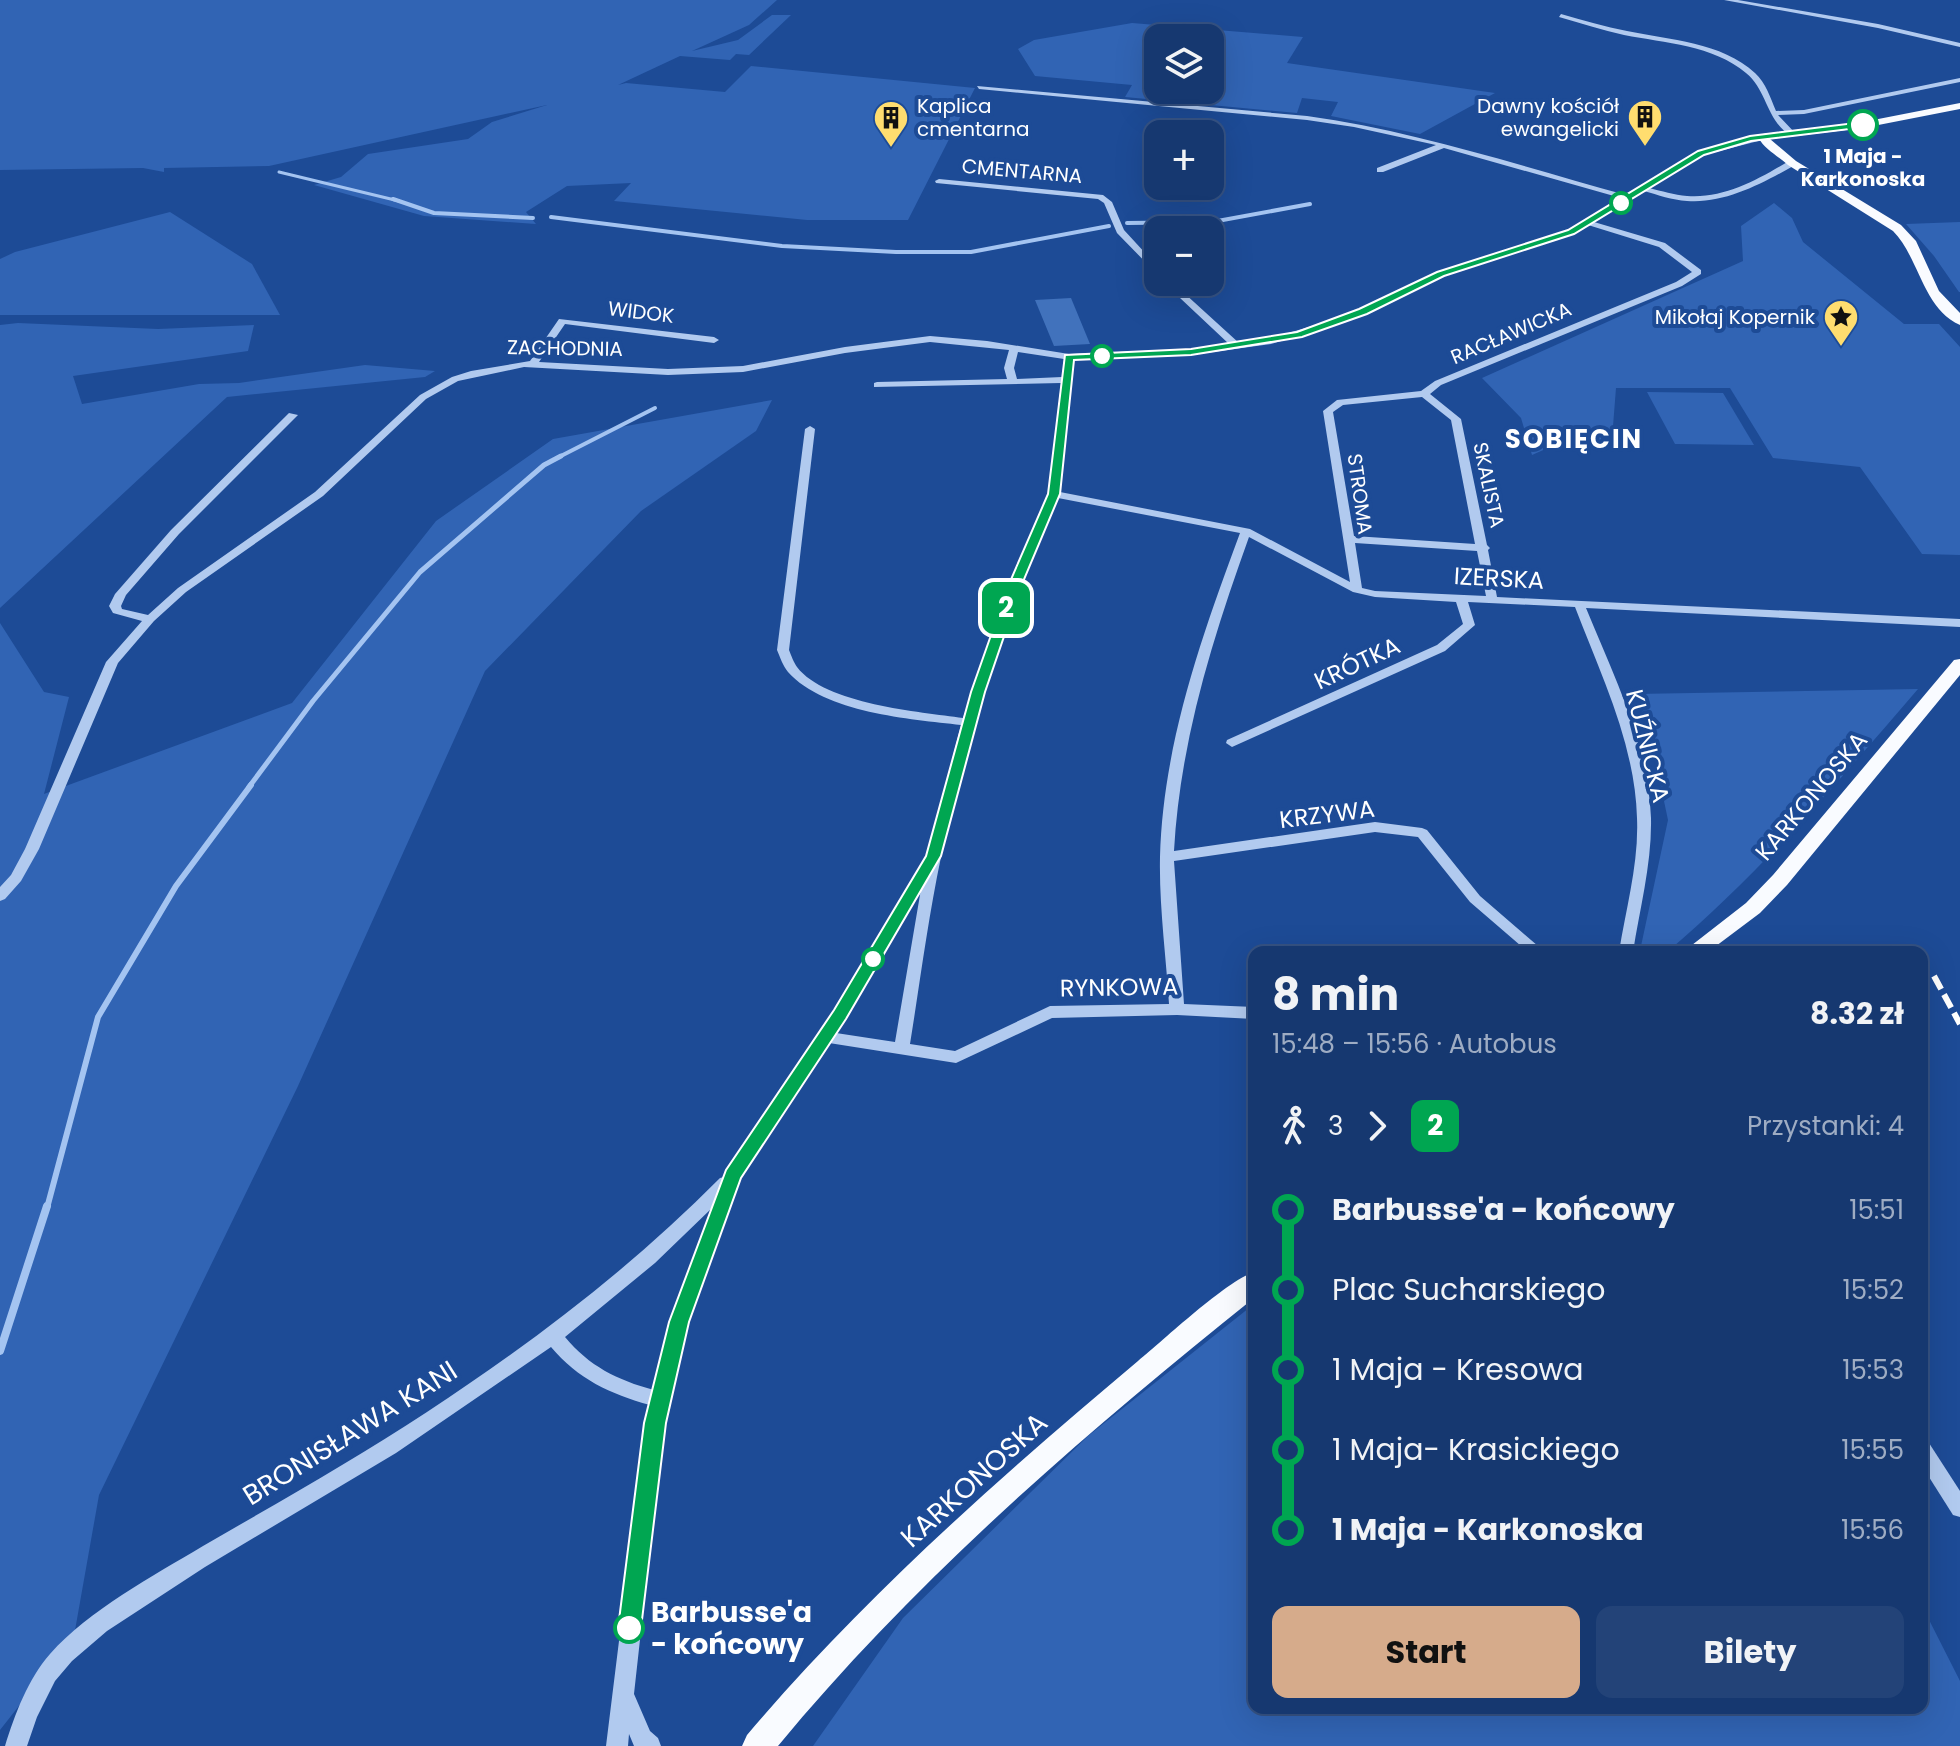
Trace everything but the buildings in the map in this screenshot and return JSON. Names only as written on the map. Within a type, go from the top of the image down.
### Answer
[{"type":"main road","points":[[1960,106],[1863,125],[1792,134],[1771,143],[1792,163],[1897,228],[1910,241],[1933,292],[1960,321]]},
{"type":"main road","name":"KARKONOSKA","points":[[1701,946],[1753,908],[1780,880],[1960,664]]},
{"type":"main road","name":"KARKONOSKA","points":[[758,1746],[809,1683],[888,1601],[1070,1435],[1173,1346],[1248,1288]]},
{"type":"street","points":[[1727,0],[1887,28],[1960,45]]},
{"type":"street","points":[[1561,16],[1623,33],[1692,46],[1733,63],[1749,72],[1760,84],[1775,121],[1792,134]]},
{"type":"street","points":[[1773,113],[1804,112],[1960,80]]},
{"type":"street","points":[[979,87],[1259,115],[1299,115],[1392,131],[1629,198]]},
{"type":"street","name":"ZACHODNIA","points":[[0,896],[16,878],[37,837],[112,662],[150,619],[182,590],[319,494],[423,397],[474,373],[533,364],[704,372],[743,369],[903,341],[959,341],[1069,357],[1238,347],[1284,339],[1333,324],[1441,274],[1542,243],[1590,223],[1701,153],[1739,141],[1771,143]]},
{"type":"street","points":[[1380,170],[1444,145]]},
{"type":"street","points":[[1644,189],[1690,199],[1718,195],[1767,178],[1792,163]]},
{"type":"street","name":"CMENTARNA","points":[[939,181],[1100,197],[1108,202],[1120,231],[1144,257]]},
{"type":"street","name":"RACŁAWICKA","points":[[1333,404],[1424,394],[1438,383],[1679,284],[1698,272],[1662,245],[1590,223]]},
{"type":"street","points":[[1182,296],[1238,347]]},
{"type":"street","name":"WIDOK","points":[[533,364],[562,321],[714,340]]},
{"type":"street","points":[[1013,382],[1009,368],[1014,349]]},
{"type":"street","points":[[901,1050],[934,856],[968,722],[1015,584],[1054,494],[1069,357]]},
{"type":"street","points":[[877,385],[1066,380]]},
{"type":"street","name":"SKALISTA","points":[[1424,394],[1456,419],[1492,599]]},
{"type":"street","name":"STROMA","points":[[1333,404],[1328,411],[1357,590]]},
{"type":"street","points":[[150,619],[117,611],[115,606],[121,594],[145,564],[293,415]]},
{"type":"street","points":[[810,429],[783,650],[788,665],[805,681],[858,703],[890,712],[968,722]]},
{"type":"street","name":"IZERSKA","points":[[1054,494],[1246,531],[1357,590],[1375,594],[1960,623]]},
{"type":"street","points":[[1177,1009],[1167,857],[1171,796],[1185,721],[1217,606],[1246,531]]},
{"type":"street","points":[[1347,539],[1484,548]]},
{"type":"street","name":"KRÓTKA","points":[[1232,743],[1441,648],[1469,625],[1461,597]]},
{"type":"street","name":"KUŹNICKA","points":[[1579,604],[1624,724],[1643,794],[1645,823],[1627,946]]},
{"type":"street","name":"KRZYWA","points":[[1167,857],[1375,827],[1422,833],[1475,899],[1531,946]]},
{"type":"street","points":[[617,1746],[655,1423],[679,1322],[733,1176],[826,1037],[934,856]]},
{"type":"street","name":"RYNKOWA","points":[[826,1037],[956,1057],[1050,1012],[1177,1009],[1248,1013]]},
{"type":"street","name":"BRONISŁAWA KANI","points":[[16,1746],[21,1727],[49,1672],[98,1625],[174,1574],[387,1448],[592,1308],[688,1225],[733,1176]]},
{"type":"street","points":[[552,1335],[575,1364],[612,1388],[661,1400]]},
{"type":"street","points":[[1928,1458],[1960,1508]]},
{"type":"street","points":[[622,1694],[642,1739],[650,1746]]},
{"type":"shaded area","points":[[0,0],[777,0],[749,25],[692,51],[738,40],[772,15],[791,15],[749,55],[736,54],[730,60],[680,56],[618,85],[626,83],[725,92],[751,66],[975,88],[908,220],[807,220],[614,201],[631,183],[567,186],[526,212],[536,224],[424,216],[314,185],[341,177],[368,154],[468,139],[492,122],[547,105],[269,166],[164,168],[164,172],[143,168],[0,170]]},
{"type":"shaded area","points":[[1132,23],[1144,24],[1144,99],[1125,97],[1132,85],[1035,76],[1018,49],[1034,40]]},
{"type":"shaded area","points":[[1224,31],[1303,37],[1287,63],[1495,93],[1420,134],[1331,116],[1338,102],[1302,98],[1297,113],[1200,104],[1224,104]]},
{"type":"shaded area","points":[[1774,203],[1792,218],[1803,242],[1904,324],[1939,324],[1960,347],[1960,555],[1922,554],[1860,467],[1773,458],[1730,388],[1616,388],[1612,439],[1559,443],[1532,455],[1521,418],[1482,378],[1743,261],[1741,226]]},
{"type":"shaded area","points":[[170,212],[252,264],[280,315],[0,315],[0,259],[15,252]]},
{"type":"shaded area","points":[[1960,222],[1959,292],[1934,256],[1906,224]]},
{"type":"shaded area","points":[[18,323],[158,329],[254,325],[248,351],[73,376],[82,404],[199,384],[239,383],[365,365],[435,371],[425,377],[227,397],[0,608],[0,325]]},
{"type":"shaded area","points":[[1647,392],[1723,393],[1754,445],[1675,444]]},
{"type":"shaded area","points":[[772,400],[756,431],[641,511],[485,671],[298,1086],[99,1495],[74,1636],[0,1730],[0,623],[44,692],[69,697],[44,794],[292,703],[436,521],[553,439]]},
{"type":"shaded area","points":[[1918,689],[1766,859],[1674,946],[1641,946],[1668,820],[1649,730],[1635,694]]},
{"type":"shaded area","points":[[1248,1309],[1248,1714],[1928,1714],[1928,1618],[1960,1681],[1960,1746],[813,1746],[903,1618],[1088,1436]]},
{"type":"waterway","points":[[279,172],[399,201]]},
{"type":"waterway","points":[[393,199],[399,201]]},
{"type":"waterway","points":[[399,201],[434,213],[533,218]]},
{"type":"waterway","points":[[1127,223],[1212,222],[1310,204]]},
{"type":"waterway","points":[[551,217],[782,246],[896,252],[971,252],[1109,226]]},
{"type":"waterway","points":[[557,458],[655,408]]},
{"type":"waterway","points":[[249,787],[313,701],[420,572],[544,465],[561,456]]},
{"type":"waterway","points":[[47,1208],[98,1017],[176,886],[251,785]]},
{"type":"waterway","points":[[0,1351],[47,1206]]},
{"type":"railway","points":[[1934,976],[1960,1024]]},
{"type":"bus line","name":"2","points":[[629,1628],[655,1423],[679,1322],[733,1176],[840,1014],[934,856],[978,692],[1015,584],[1054,494],[1069,357],[1191,352],[1299,335],[1384,303],[1441,274],[1571,232],[1680,164],[1725,144],[1863,125]]},
{"type":"place","name":"1 Maja - Karkonoska","points":[[1863,125]]},
{"type":"place","name":"Dawny kościół ewangelicki","points":[[1645,148]]},
{"type":"place","name":"Kaplica cmentarna","points":[[891,149]]},
{"type":"place","name":"Mikołaj Kopernik","points":[[1841,348]]},
{"type":"place","name":"Barbusse'a - końcowy","points":[[629,1628]]},
{"type":"district","name":"SOBIĘCIN","points":[[1574,439]]}]
